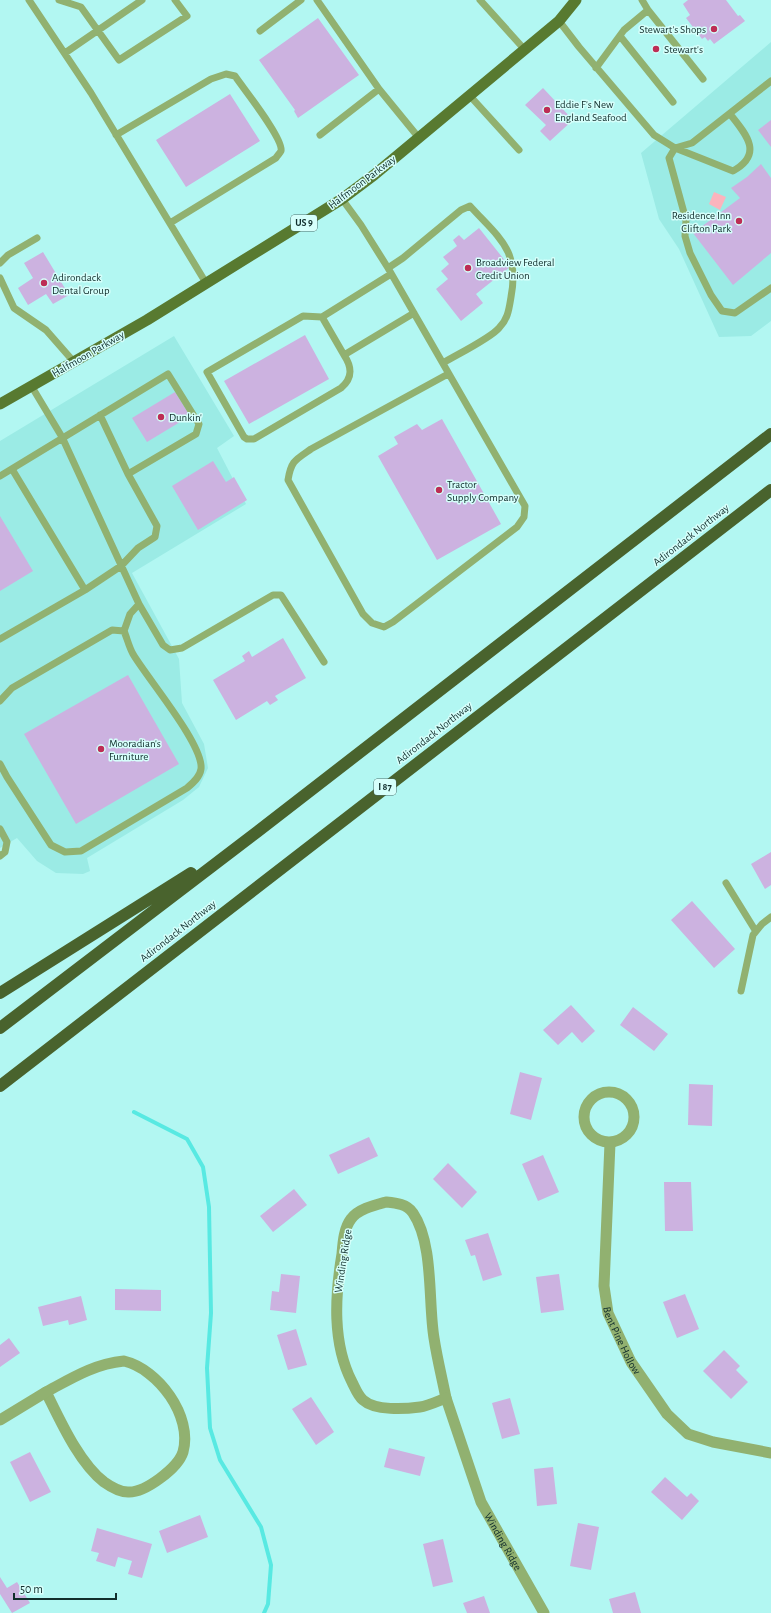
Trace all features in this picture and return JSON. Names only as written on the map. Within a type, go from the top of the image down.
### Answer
[{"type":"highway","points":[[0,1028],[257,832],[771,434]]},
{"type":"highway","name":"Adirondack Northway","points":[[0,1086],[771,490]]},
{"type":"highway","points":[[0,994],[257,832]]},
{"type":"main road","name":"Halfmoon Parkway","points":[[0,404],[32,387],[206,283],[342,199],[419,138],[559,21],[576,0]]},
{"type":"street","points":[[612,1092],[620,1094],[631,1104],[635,1118],[630,1132],[624,1138],[610,1143],[602,1142],[589,1132],[584,1116],[590,1101],[596,1095],[612,1092]]},
{"type":"street","name":"Bent Pine Hollow","points":[[610,1143],[604,1286],[608,1313],[631,1362],[667,1414],[688,1434],[713,1442],[771,1453]]},
{"type":"street","name":"Winding Ridge","points":[[446,1398],[421,1407],[390,1408],[370,1404],[363,1400],[346,1370],[339,1343],[336,1312],[338,1276],[345,1231],[351,1218],[369,1207],[386,1202],[402,1204],[412,1212],[422,1230],[426,1254],[433,1338],[446,1398],[481,1502],[544,1613]]},
{"type":"street","points":[[0,1420],[46,1392],[81,1372],[99,1365],[124,1361],[135,1364],[152,1374],[169,1394],[177,1408],[185,1436],[183,1453],[177,1464],[156,1481],[137,1491],[129,1492],[116,1489],[102,1480],[80,1456],[46,1392]]},
{"type":"lane","points":[[29,0],[65,53],[206,283]]},
{"type":"lane","points":[[59,0],[81,7]]},
{"type":"lane","points":[[78,0],[81,7],[118,60],[187,16],[175,0]]},
{"type":"lane","points":[[65,53],[142,0]]},
{"type":"lane","points":[[260,31],[301,0]]},
{"type":"lane","points":[[317,0],[379,89],[419,138]]},
{"type":"lane","points":[[480,0],[524,50]]},
{"type":"lane","points":[[642,0],[648,10],[703,79]]},
{"type":"lane","points":[[596,68],[620,36],[648,10]]},
{"type":"lane","points":[[559,21],[596,68],[654,135],[675,148],[733,171],[744,165],[750,154],[750,141],[730,114]]},
{"type":"lane","points":[[620,36],[673,102]]},
{"type":"lane","points":[[116,135],[211,78],[226,74],[235,76],[280,142],[281,151],[276,158],[170,222]]},
{"type":"lane","points":[[771,82],[692,143],[675,148],[668,158],[686,220],[684,236],[690,253],[722,311],[735,314],[771,288]]},
{"type":"lane","points":[[320,135],[379,89]]},
{"type":"lane","points":[[470,96],[519,150]]},
{"type":"lane","points":[[342,199],[361,225],[390,271],[525,506],[524,517],[517,528],[393,622],[384,627],[372,623],[363,614],[288,480],[290,466],[311,449],[448,374]]},
{"type":"lane","points":[[322,317],[351,368],[349,379],[345,385],[251,440],[244,436],[207,372],[303,316],[322,317],[390,271],[403,258],[460,210],[470,206],[502,242],[512,260],[514,270],[512,294],[507,318],[498,329],[443,363]]},
{"type":"lane","points":[[0,263],[8,255],[37,238]]},
{"type":"lane","points":[[0,278],[14,308],[46,330],[74,362]]},
{"type":"lane","points":[[344,355],[414,314]]},
{"type":"lane","points":[[0,476],[168,374],[199,424],[196,434],[128,474]]},
{"type":"lane","points":[[32,387],[62,437],[139,604],[163,645],[170,650],[182,648],[273,595],[281,596],[324,662]]},
{"type":"lane","points":[[0,639],[85,590],[121,566],[138,548],[154,537],[157,526],[128,474],[100,415]]},
{"type":"lane","points":[[12,468],[85,590]]},
{"type":"lane","points":[[0,764],[51,845],[65,852],[81,851],[187,788],[197,779],[201,769],[200,756],[132,653],[124,631],[130,614],[139,604]]},
{"type":"lane","points":[[0,701],[12,688],[112,630],[124,631]]},
{"type":"lane","points":[[0,829],[7,842],[6,852],[0,856]]},
{"type":"lane","points":[[726,883],[755,930]]},
{"type":"lane","points":[[742,991],[755,930],[771,917]]},
{"type":"shaded area","points":[[771,42],[771,321],[751,336],[719,337],[679,249],[659,219],[641,153]]},
{"type":"shaded area","points":[[714,192],[726,197],[720,210],[709,204]]},
{"type":"shaded area","points":[[174,336],[234,436],[217,448],[246,504],[132,573],[179,659],[182,703],[204,744],[208,768],[199,787],[183,800],[87,858],[90,871],[83,874],[56,873],[37,861],[17,838],[0,848],[0,441]]},
{"type":"building","name":"Stewart's Shops","points":[[688,0],[726,0],[738,16],[740,15],[745,21],[714,44],[710,39],[708,41],[705,37],[702,39],[686,18],[690,15],[683,4]]},
{"type":"building","points":[[318,18],[359,75],[298,118],[294,111],[295,110],[259,60]]},
{"type":"building","name":"Eddie F's New England Seafood","points":[[543,88],[573,120],[550,141],[540,131],[546,125],[525,105]]},
{"type":"building","points":[[230,94],[260,141],[186,187],[156,140]]},
{"type":"building","points":[[771,120],[771,147],[758,130]]},
{"type":"building","name":"Residence Inn Clifton Park","points":[[761,164],[771,178],[771,253],[733,285],[693,233],[740,198],[731,188],[747,177]]},
{"type":"building","points":[[479,228],[510,267],[476,294],[483,303],[461,321],[436,289],[448,279],[441,271],[449,264],[443,257],[457,246],[453,240],[459,235],[464,240]]},
{"type":"building","name":"Adirondack Dental Group","points":[[43,252],[69,295],[53,304],[46,294],[28,305],[18,288],[33,278],[24,263]]},
{"type":"building","points":[[305,335],[329,379],[249,424],[224,381]]},
{"type":"building","name":"Dunkin'","points":[[175,392],[190,416],[147,442],[132,418]]},
{"type":"building","name":"Tractor Supply Company","points":[[442,419],[501,524],[437,560],[378,456],[398,444],[394,437],[417,424],[422,430]]},
{"type":"building","points":[[213,461],[226,482],[234,477],[247,500],[198,530],[172,486]]},
{"type":"building","points":[[0,516],[33,571],[0,591]]},
{"type":"building","points":[[283,638],[306,678],[275,696],[278,700],[270,705],[267,701],[236,720],[213,680],[245,661],[242,656],[249,651],[252,657]]},
{"type":"building","name":"Mooradian's Furniture","points":[[128,675],[179,764],[76,824],[24,734]]},
{"type":"building","points":[[771,852],[771,885],[765,889],[751,864]]},
{"type":"building","points":[[692,901],[735,949],[714,968],[671,920]]},
{"type":"building","points":[[571,1005],[595,1031],[582,1043],[572,1032],[558,1045],[543,1030]]},
{"type":"building","points":[[633,1007],[668,1034],[654,1051],[620,1025]]},
{"type":"building","points":[[520,1072],[542,1078],[531,1120],[510,1114]]},
{"type":"building","points":[[689,1084],[713,1085],[712,1126],[688,1125]]},
{"type":"building","points":[[369,1137],[378,1156],[338,1174],[329,1155]]},
{"type":"building","points":[[543,1155],[559,1192],[538,1201],[522,1164]]},
{"type":"building","points":[[448,1163],[477,1192],[462,1208],[433,1179]]},
{"type":"building","points":[[664,1182],[691,1182],[693,1231],[665,1231]]},
{"type":"building","points":[[294,1189],[307,1205],[273,1232],[260,1216]]},
{"type":"building","points":[[488,1233],[502,1275],[483,1281],[475,1255],[471,1256],[465,1240]]},
{"type":"building","points":[[281,1274],[300,1276],[296,1313],[270,1310],[272,1291],[279,1292]]},
{"type":"building","points":[[559,1274],[564,1310],[541,1313],[536,1277]]},
{"type":"building","points":[[115,1289],[161,1290],[161,1311],[115,1310]]},
{"type":"building","points":[[685,1294],[699,1329],[677,1338],[663,1302]]},
{"type":"building","points":[[81,1296],[87,1320],[69,1325],[68,1320],[43,1326],[38,1307]]},
{"type":"building","points":[[296,1329],[307,1365],[288,1370],[277,1335]]},
{"type":"building","points":[[9,1338],[20,1353],[0,1367],[0,1345]]},
{"type":"building","points":[[724,1350],[740,1366],[736,1370],[748,1382],[731,1399],[703,1371]]},
{"type":"building","points":[[311,1397],[334,1432],[316,1445],[292,1409]]},
{"type":"building","points":[[510,1398],[520,1434],[502,1439],[492,1403]]},
{"type":"building","points":[[389,1448],[425,1457],[420,1476],[384,1467]]},
{"type":"building","points":[[30,1452],[51,1492],[30,1502],[10,1462]]},
{"type":"building","points":[[553,1467],[557,1504],[537,1506],[534,1469]]},
{"type":"building","points":[[665,1477],[687,1497],[691,1493],[699,1501],[682,1520],[651,1492]]},
{"type":"building","points":[[200,1515],[208,1537],[167,1553],[159,1531]]},
{"type":"building","points":[[578,1523],[599,1527],[591,1570],[570,1566]]},
{"type":"building","points":[[97,1528],[152,1544],[142,1578],[128,1574],[132,1561],[118,1557],[115,1567],[96,1561],[99,1553],[91,1551]]},
{"type":"building","points":[[443,1539],[453,1582],[433,1587],[423,1544]]},
{"type":"building","points":[[0,1577],[7,1588],[17,1582],[30,1603],[12,1613],[0,1594]]},
{"type":"building","points":[[635,1592],[641,1613],[613,1613],[609,1599]]},
{"type":"building","points":[[484,1596],[490,1613],[467,1613],[463,1603]]},
{"type":"waterway","points":[[134,1112],[187,1139],[203,1167],[209,1207],[211,1313],[207,1368],[210,1428],[220,1460],[261,1527],[271,1565],[268,1604],[264,1613]]},
{"type":"place","name":"Stewart's Shops","points":[[714,29]]},
{"type":"place","name":"Stewart's","points":[[656,49]]},
{"type":"place","name":"Eddie F's New England Seafood","points":[[547,110]]},
{"type":"place","name":"Residence Inn Clifton Park","points":[[739,221]]},
{"type":"place","name":"Broadview Federal Credit Union","points":[[468,268]]},
{"type":"place","name":"Adirondack Dental Group","points":[[44,283]]},
{"type":"place","name":"Dunkin'","points":[[161,417]]},
{"type":"place","name":"Tractor Supply Company","points":[[439,490]]},
{"type":"place","name":"Mooradian's Furniture","points":[[101,749]]}]
